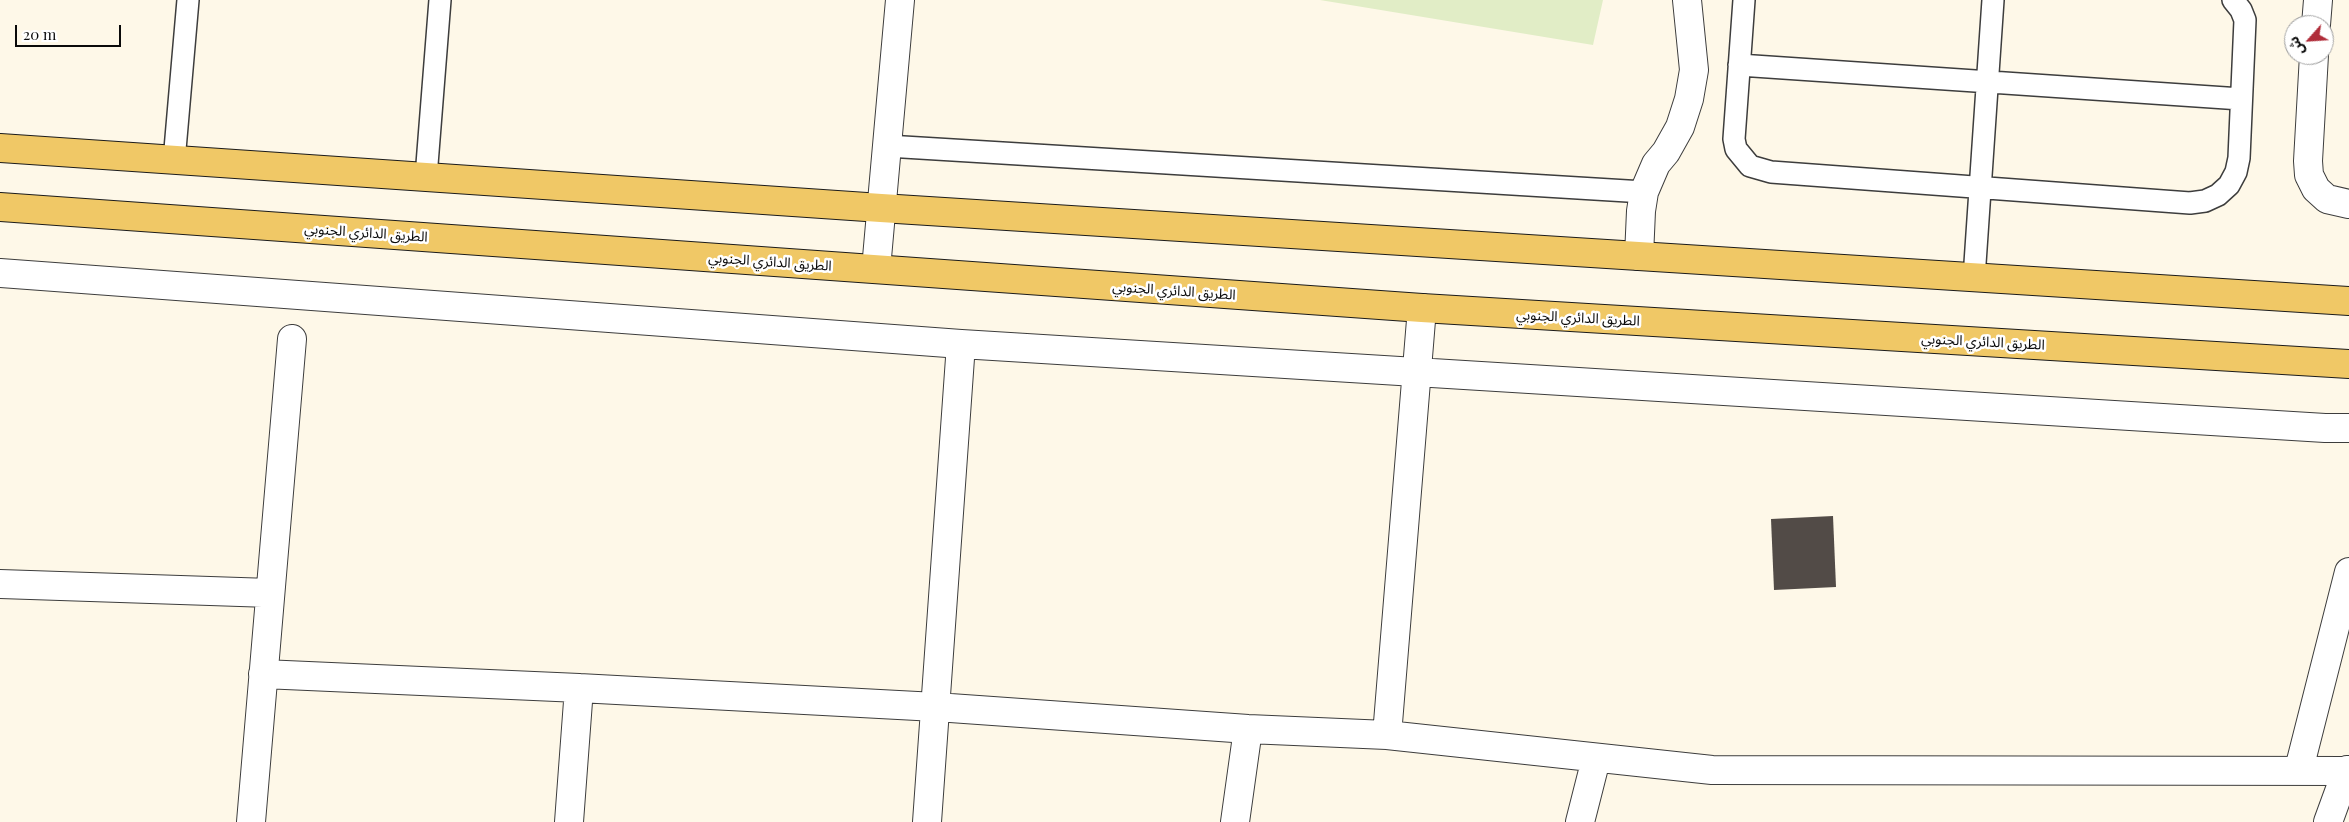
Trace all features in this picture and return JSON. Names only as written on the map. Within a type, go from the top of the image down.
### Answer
[{"type":"main road","points":[[0,148],[882,208],[2349,301]]},
{"type":"main road","name":"الطريق الدائري الجنوبي","points":[[0,207],[1422,308],[2349,364]]},
{"type":"street","points":[[876,269],[900,0]]},
{"type":"street","points":[[1639,256],[1640,211],[1644,192],[1653,171],[1680,127],[1689,99],[1694,70],[1686,0]]},
{"type":"street","points":[[2317,15],[2318,0]]},
{"type":"street","points":[[2313,65],[2308,161],[2309,175],[2316,189],[2327,198],[2349,204]]},
{"type":"street","points":[[0,273],[961,344],[2349,428]]},
{"type":"street","points":[[1387,734],[1422,308]]},
{"type":"street","points":[[251,822],[292,339]]},
{"type":"street","points":[[928,822],[961,344]]},
{"type":"street","points":[[2299,769],[2349,572]]},
{"type":"street","points":[[0,584],[270,593]]},
{"type":"street","points":[[263,674],[936,707],[1248,728],[1387,734],[1596,759],[1712,770],[2348,770],[2328,822]]},
{"type":"street","points":[[569,822],[579,688]]},
{"type":"street","points":[[1235,822],[1248,728]]},
{"type":"street","points":[[1580,822],[1596,759]]},
{"type":"lane","points":[[174,160],[188,0]]},
{"type":"lane","points":[[426,177],[440,0]]},
{"type":"lane","points":[[1744,0],[1734,139],[1736,150],[1750,166],[1771,172],[2190,202],[2205,201],[2218,195],[2228,185],[2236,172],[2239,158],[2245,20],[2241,10],[2232,0]]},
{"type":"lane","points":[[1974,278],[1994,0]]},
{"type":"lane","points":[[1739,65],[2241,99]]},
{"type":"lane","points":[[887,146],[1644,192]]},
{"type":"green space","points":[[1320,0],[1603,0],[1593,45]]},
{"type":"building","points":[[1833,516],[1836,587],[1774,590],[1771,519]]}]
